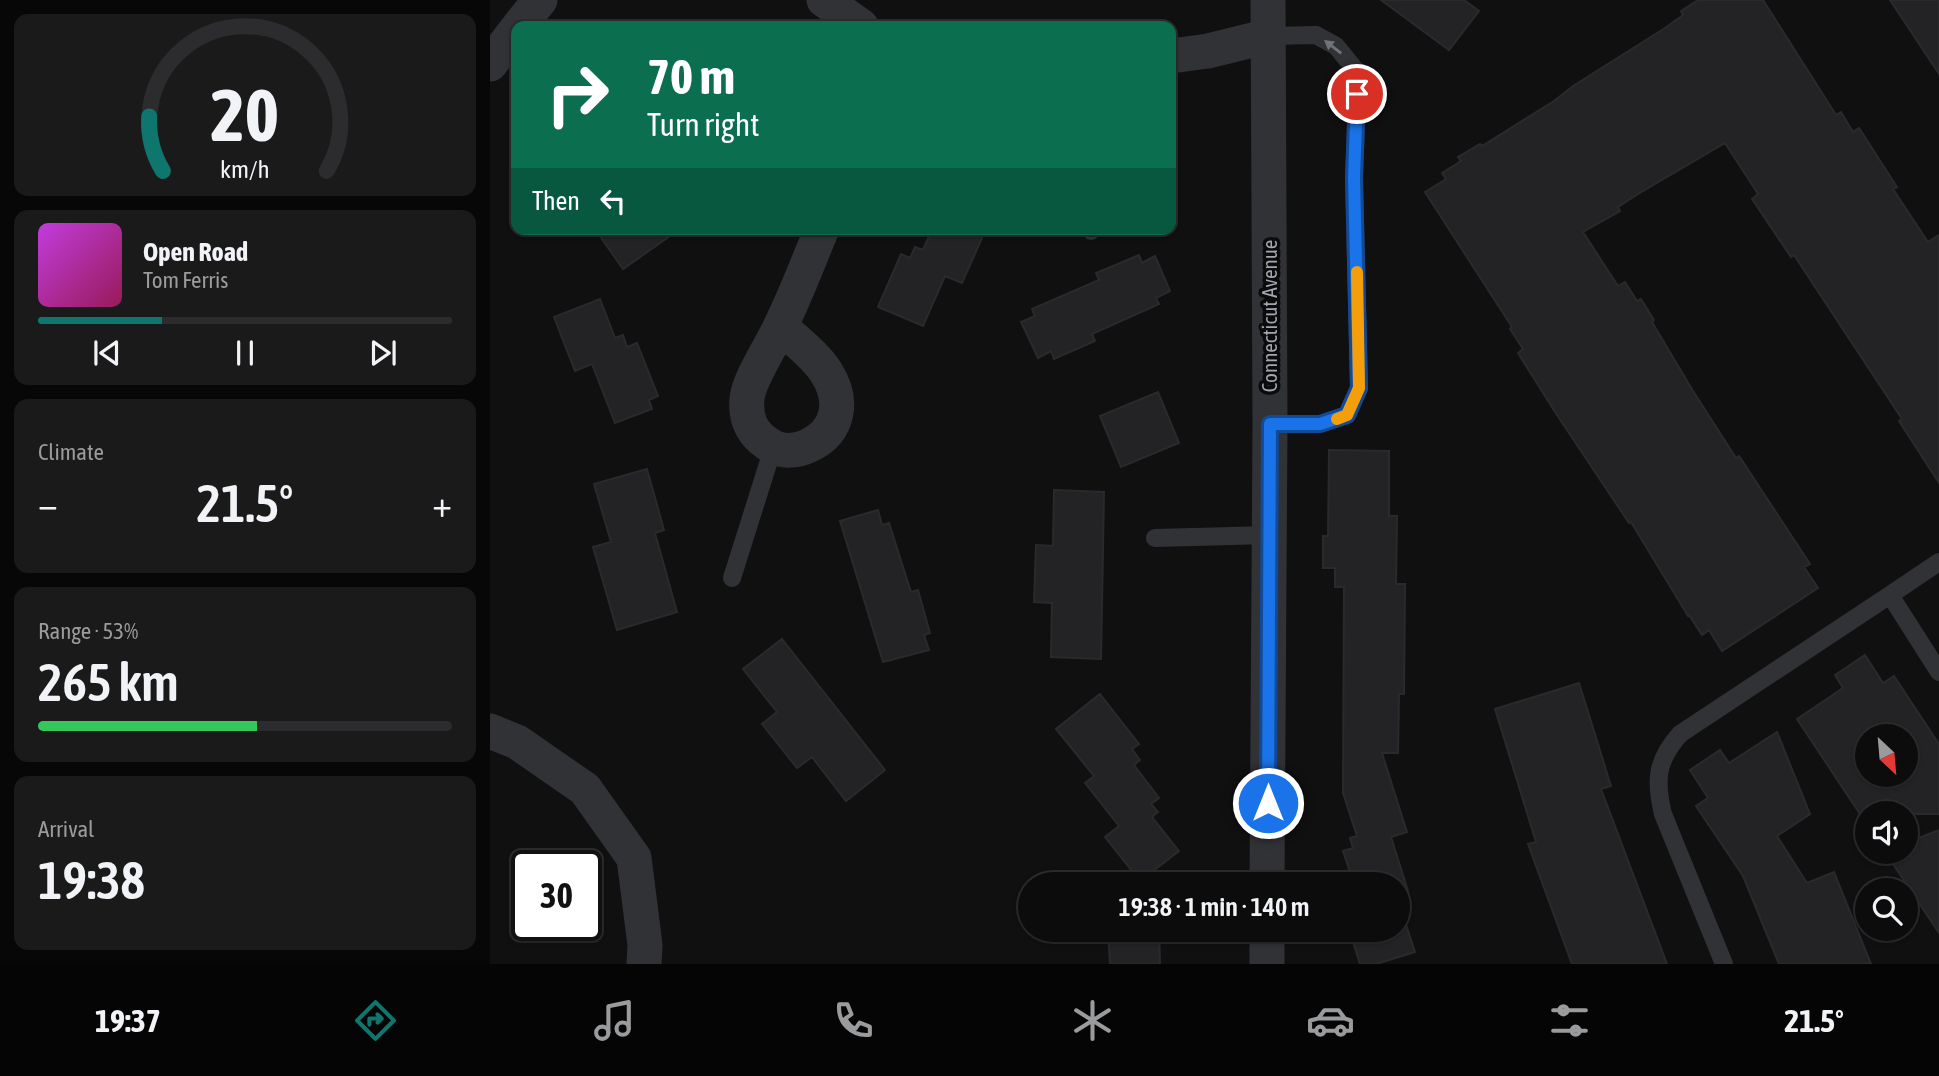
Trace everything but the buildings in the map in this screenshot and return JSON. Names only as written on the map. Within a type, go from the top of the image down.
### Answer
[{"type":"street","points":[[524,21],[540,0]]},
{"type":"street","points":[[824,0],[854,21]]},
{"type":"street","name":"Connecticut Avenue","points":[[1267,872],[1270,424],[1268,0]]},
{"type":"street","points":[[1176,55],[1208,51],[1269,36]]},
{"type":"street","points":[[490,64],[511,37]]},
{"type":"street","points":[[780,327],[825,371],[835,390],[839,409],[834,425],[820,441],[798,451],[773,447],[755,435],[748,417],[747,398],[819,235]]},
{"type":"street","points":[[490,731],[517,742],[585,789],[634,858],[645,945],[644,964]]},
{"type":"street","points":[[1267,942],[1267,964]]},
{"type":"lane","points":[[1269,36],[1315,35],[1336,46],[1358,73],[1354,178],[1359,374],[1359,388],[1347,415],[1320,424],[1270,424]]},
{"type":"lane","points":[[732,578],[773,447]]},
{"type":"lane","points":[[1155,538],[1269,535]]},
{"type":"lane","points":[[1724,964],[1663,814],[1658,795],[1660,762],[1668,747],[1679,734],[1939,562]]},
{"type":"lane","points":[[1890,594],[1939,671]]},
{"type":"slow traffic","points":[[1337,419],[1347,415],[1359,388],[1357,272]]},
{"type":"route","points":[[1268,803],[1270,424],[1320,424],[1347,415],[1359,388],[1354,178],[1357,94]]}]
